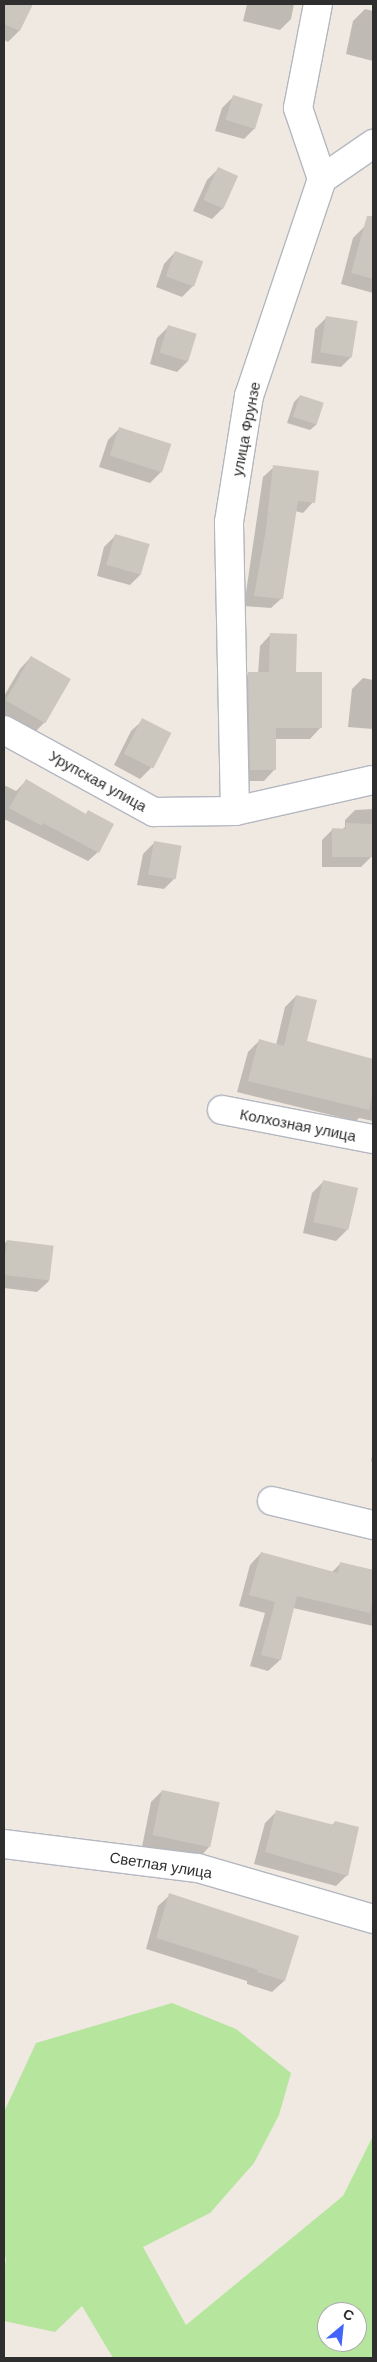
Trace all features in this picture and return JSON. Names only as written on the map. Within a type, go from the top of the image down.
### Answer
[{"type":"street","points":[[318,4],[298,108],[322,179],[373,144]]},
{"type":"street","name":"улица Фрунзе","points":[[235,811],[229,522],[249,396],[322,179]]},
{"type":"street","name":"Урупская улица","points":[[4,730],[154,812],[235,811],[373,780]]},
{"type":"street","name":"Колхозная улица","points":[[222,1110],[373,1139]]},
{"type":"street","points":[[272,1501],[373,1526]]},
{"type":"street","name":"Светлая улица","points":[[4,1844],[198,1868],[373,1919]]},
{"type":"green space","points":[[172,2003],[236,2029],[291,2073],[279,2115],[254,2163],[210,2213],[143,2247],[186,2325],[343,2196],[373,2136],[373,2358],[113,2358],[82,2306],[55,2332],[4,2321],[4,2274],[6,2259],[4,2254],[4,2112],[36,2043]]},
{"type":"building","points":[[4,4],[33,4],[20,31],[4,24]]},
{"type":"building","points":[[233,95],[263,104],[255,129],[225,120]]},
{"type":"building","points":[[218,167],[238,176],[223,209],[203,200]]},
{"type":"building","points":[[367,216],[373,216],[373,279],[351,273]]},
{"type":"building","points":[[175,251],[203,261],[194,287],[166,276]]},
{"type":"building","points":[[326,316],[358,321],[352,358],[320,353]]},
{"type":"building","points":[[168,325],[197,334],[188,362],[160,353]]},
{"type":"building","points":[[300,395],[324,403],[317,425],[293,417]]},
{"type":"building","points":[[119,427],[171,444],[162,473],[110,456]]},
{"type":"building","points":[[273,465],[319,471],[315,503],[298,501],[283,599],[254,596],[266,529]]},
{"type":"building","points":[[115,534],[150,544],[141,575],[106,565]]},
{"type":"building","points":[[270,633],[297,634],[296,672],[322,672],[322,728],[276,728],[276,770],[250,770],[248,672],[269,672]]},
{"type":"building","points":[[31,656],[71,679],[45,723],[6,700]]},
{"type":"building","points":[[142,718],[171,733],[153,769],[124,754]]},
{"type":"building","points":[[26,779],[86,814],[88,810],[114,824],[99,853],[43,823],[42,826],[9,808]]},
{"type":"building","points":[[346,823],[372,824],[372,857],[332,857],[332,828],[346,829]]},
{"type":"building","points":[[154,841],[182,846],[176,879],[148,874]]},
{"type":"building","points":[[296,995],[317,1000],[307,1041],[373,1059],[373,1092],[369,1110],[248,1081],[259,1039],[284,1046]]},
{"type":"building","points":[[323,1180],[358,1188],[348,1230],[313,1222]]},
{"type":"building","points":[[7,1240],[54,1246],[49,1280],[4,1275]]},
{"type":"building","points":[[261,1552],[338,1573],[340,1562],[373,1570],[373,1599],[370,1613],[297,1596],[281,1660],[261,1655],[275,1602],[249,1595]]},
{"type":"building","points":[[162,1790],[220,1802],[210,1847],[152,1835]]},
{"type":"building","points":[[276,1810],[334,1825],[335,1821],[359,1827],[348,1876],[265,1852]]},
{"type":"building","points":[[169,1893],[299,1936],[285,1981],[257,1972],[258,1970],[156,1938]]}]
